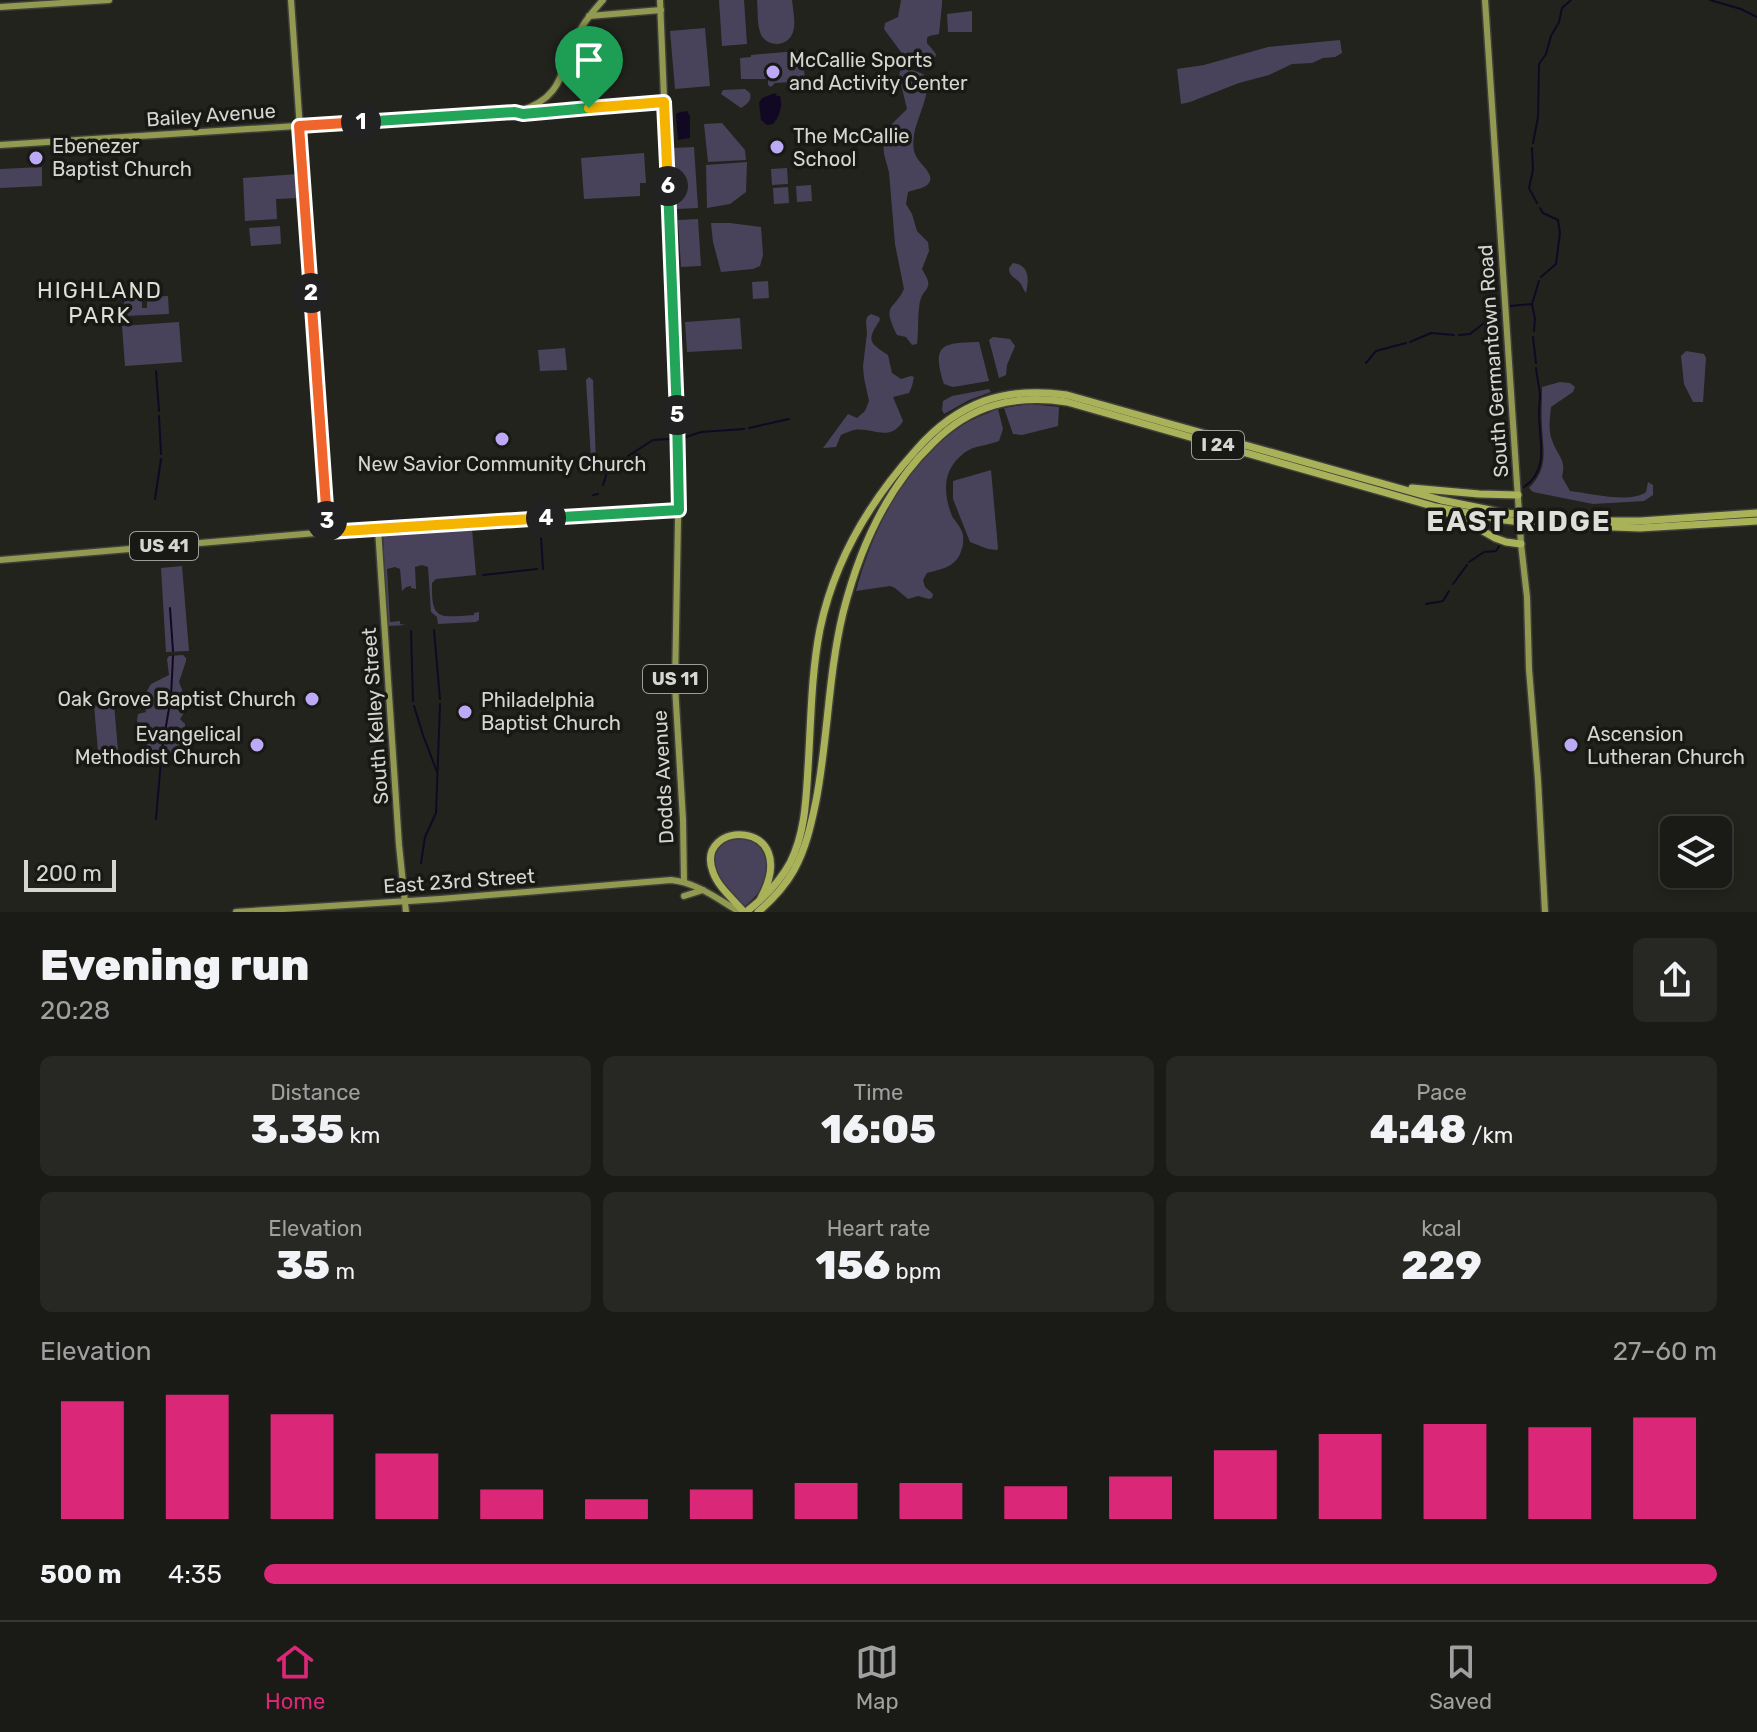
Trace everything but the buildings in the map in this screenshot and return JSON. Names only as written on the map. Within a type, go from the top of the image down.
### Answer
[{"type":"highway","name":"I 24","points":[[760,906],[785,871],[801,834],[817,649],[825,608],[836,575],[878,497],[905,461],[939,427],[967,408],[1001,395],[1052,393],[1505,516]]},
{"type":"highway","name":"I 24","points":[[743,912],[760,906],[784,885],[793,872],[810,830],[843,614],[874,524],[910,466],[938,438],[985,407],[1004,401],[1049,399],[1086,407],[1436,507],[1536,520],[1640,528],[1757,521]]},
{"type":"highway","points":[[1393,487],[1518,495]]},
{"type":"highway","points":[[1436,507],[1495,538],[1521,544]]},
{"type":"highway","name":"I 24","points":[[1536,520],[1640,521],[1757,513]]},
{"type":"highway","points":[[743,912],[711,868],[715,847],[733,834],[755,837],[764,845],[770,860],[769,879],[760,906]]},
{"type":"main road","points":[[0,7],[109,0]]},
{"type":"main road","points":[[291,0],[328,532]]},
{"type":"main road","name":"Dodds Avenue","points":[[660,0],[679,464],[675,686],[684,882]]},
{"type":"main road","name":"South Germantown Road","points":[[1485,0],[1527,597],[1545,912]]},
{"type":"main road","points":[[602,1],[603,10],[609,14]]},
{"type":"main road","points":[[515,112],[537,103],[557,85],[565,71],[575,38],[602,1]]},
{"type":"main road","points":[[589,16],[661,10]]},
{"type":"main road","name":"Bailey Avenue","points":[[0,145],[515,112],[523,114],[664,102]]},
{"type":"main road","name":"US 41","points":[[0,560],[328,532],[679,510]]},
{"type":"main road","name":"South Kelley Street","points":[[378,529],[406,912]]},
{"type":"main road","points":[[667,880],[684,870]]},
{"type":"main road","name":"East 23rd Street","points":[[236,912],[667,880],[684,882],[743,912]]},
{"type":"main road","points":[[684,896],[703,890]]},
{"type":"shaded area","points":[[719,0],[744,0],[747,44],[722,46]]},
{"type":"shaded area","points":[[757,0],[792,0],[794,28],[786,41],[776,44],[763,37],[758,24]]},
{"type":"shaded area","points":[[901,0],[942,0],[939,34],[927,38],[927,43],[936,54],[935,58],[918,56],[911,58],[908,64],[927,80],[913,145],[930,178],[926,186],[908,192],[906,204],[917,231],[928,242],[929,251],[922,269],[928,286],[920,303],[917,344],[912,345],[906,337],[897,335],[890,317],[891,308],[904,289],[895,244],[883,138],[907,109],[899,76],[901,52],[884,29],[885,23],[898,17]]},
{"type":"shaded area","points":[[972,11],[972,32],[948,32],[947,14]]},
{"type":"shaded area","points":[[705,28],[710,86],[675,89],[670,31]]},
{"type":"shaded area","points":[[1340,40],[1342,53],[1335,57],[1292,64],[1269,75],[1181,104],[1177,69],[1204,65],[1268,47]]},
{"type":"shaded area","name":"McCallie Sports and Activity Center","points":[[797,51],[800,60],[797,63],[803,63],[805,78],[801,79],[801,83],[794,83],[793,79],[792,82],[775,83],[771,87],[768,79],[741,79],[740,58]]},
{"type":"shaded area","points":[[745,89],[750,93],[750,98],[741,108],[721,94],[723,90]]},
{"type":"shaded area","points":[[775,93],[780,96],[780,110],[773,124],[767,125],[761,120],[759,103],[762,98]]},
{"type":"shaded area","points":[[687,111],[690,116],[690,138],[678,140],[676,115]]},
{"type":"shaded area","points":[[722,123],[745,150],[746,160],[708,162],[704,124]]},
{"type":"shaded area","points":[[694,147],[698,208],[676,209],[673,148]]},
{"type":"shaded area","points":[[644,153],[646,183],[640,183],[640,196],[584,199],[581,158]]},
{"type":"shaded area","points":[[747,162],[746,192],[730,204],[707,208],[706,165]]},
{"type":"shaded area","points":[[42,167],[42,186],[0,188],[0,169]]},
{"type":"shaded area","points":[[787,168],[788,184],[772,185],[771,169]]},
{"type":"shaded area","points":[[298,174],[300,198],[276,199],[277,219],[245,221],[243,178]]},
{"type":"shaded area","points":[[811,185],[812,201],[797,202],[796,186]]},
{"type":"shaded area","points":[[788,187],[789,203],[774,204],[773,188]]},
{"type":"shaded area","points":[[698,219],[701,266],[681,267],[678,220]]},
{"type":"shaded area","points":[[711,223],[761,227],[763,255],[760,266],[721,272]]},
{"type":"shaded area","points":[[280,226],[281,244],[251,246],[249,228]]},
{"type":"shaded area","points":[[1013,263],[1025,270],[1028,278],[1026,293],[1010,274],[1009,268]]},
{"type":"shaded area","points":[[768,281],[769,298],[753,299],[752,282]]},
{"type":"shaded area","points":[[168,296],[169,314],[125,316],[126,299],[142,298],[142,308],[147,308],[147,297]]},
{"type":"shaded area","points":[[871,314],[880,320],[873,332],[873,343],[888,355],[892,373],[901,379],[914,377],[909,393],[893,397],[903,421],[898,428],[887,433],[851,431],[841,435],[836,447],[823,448],[848,414],[857,418],[865,411],[869,401],[863,366],[866,322]]},
{"type":"shaded area","points":[[740,318],[742,349],[687,352],[685,322]]},
{"type":"shaded area","points":[[179,322],[182,362],[125,366],[122,326]]},
{"type":"shaded area","points":[[993,337],[1010,339],[1015,346],[1006,375],[999,378],[989,340]]},
{"type":"shaded area","points":[[979,342],[989,381],[953,387],[944,384],[939,360],[943,348],[957,343]]},
{"type":"shaded area","points":[[565,348],[567,370],[540,371],[538,350]]},
{"type":"shaded area","points":[[1686,351],[1704,354],[1706,358],[1703,402],[1693,402],[1684,384],[1681,356]]},
{"type":"shaded area","points":[[589,377],[593,380],[596,463],[591,459],[586,380]]},
{"type":"shaded area","points":[[1560,382],[1575,387],[1573,392],[1551,407],[1550,432],[1562,462],[1562,477],[1570,491],[1630,497],[1646,492],[1648,482],[1653,485],[1653,495],[1644,501],[1593,504],[1533,492],[1529,488],[1540,473],[1543,459],[1542,387]]},
{"type":"shaded area","points":[[989,389],[991,392],[944,414],[942,410],[943,401],[952,396]]},
{"type":"shaded area","points":[[1030,404],[1059,407],[1058,426],[1022,435],[1013,434],[1004,408]]},
{"type":"shaded area","points":[[998,409],[1003,429],[999,441],[968,450],[948,474],[947,499],[952,516],[963,534],[963,544],[955,562],[927,573],[923,580],[925,587],[933,594],[932,598],[918,596],[908,599],[890,586],[856,591],[872,543],[909,476],[943,440],[967,423]]},
{"type":"shaded area","points":[[991,470],[997,550],[970,542],[953,499],[953,481]]},
{"type":"shaded area","points":[[472,529],[476,575],[436,579],[432,583],[432,596],[433,605],[440,614],[462,616],[479,612],[479,620],[438,624],[437,617],[431,612],[428,567],[422,565],[415,567],[416,589],[411,586],[402,591],[400,569],[387,569],[390,622],[400,621],[400,624],[406,625],[387,626],[383,533]]},
{"type":"shaded area","points":[[182,566],[189,651],[166,652],[161,568]]},
{"type":"shaded area","points":[[183,655],[186,661],[179,682],[187,703],[180,719],[185,724],[183,743],[191,751],[156,755],[148,749],[143,731],[138,727],[138,714],[146,712],[140,703],[151,684],[169,675],[169,656]]},
{"type":"shaded area","points":[[114,704],[119,762],[99,763],[94,705]]},
{"type":"shaded area","points":[[735,836],[757,841],[768,866],[763,886],[745,906],[720,880],[714,864],[719,847]]},
{"type":"waterway","points":[[1533,143],[1538,117],[1539,64],[1546,54],[1562,8],[1571,0]]},
{"type":"waterway","points":[[1710,0],[1757,17]]},
{"type":"waterway","points":[[1532,148],[1533,170],[1529,188],[1537,203]]},
{"type":"waterway","points":[[1540,208],[1543,213],[1558,220],[1560,233],[1556,264],[1541,277]]},
{"type":"waterway","points":[[1534,331],[1532,304],[1539,281]]},
{"type":"waterway","points":[[1510,306],[1532,304]]},
{"type":"waterway","points":[[1459,335],[1470,334],[1502,309]]},
{"type":"waterway","points":[[1410,342],[1431,333],[1454,335]]},
{"type":"waterway","points":[[1533,337],[1536,363]]},
{"type":"waterway","points":[[1366,363],[1376,351],[1406,343]]},
{"type":"waterway","points":[[1524,487],[1537,472],[1541,454],[1540,394],[1536,368]]},
{"type":"waterway","points":[[156,371],[159,411]]},
{"type":"waterway","points":[[159,416],[161,454]]},
{"type":"waterway","points":[[749,428],[789,419]]},
{"type":"waterway","points":[[683,438],[701,432],[744,429]]},
{"type":"waterway","points":[[628,456],[653,440],[669,439]]},
{"type":"waterway","points":[[612,463],[621,458]]},
{"type":"waterway","points":[[155,499],[161,459]]},
{"type":"waterway","points":[[603,485],[608,469]]},
{"type":"waterway","points":[[593,495],[598,494]]},
{"type":"waterway","points":[[543,569],[540,522],[567,520]]},
{"type":"waterway","points":[[1469,562],[1484,552],[1496,551],[1500,545]]},
{"type":"waterway","points":[[1453,584],[1467,565]]},
{"type":"waterway","points":[[483,575],[537,569]]},
{"type":"waterway","points":[[1426,604],[1443,601],[1449,591]]},
{"type":"waterway","points":[[170,608],[173,651]]},
{"type":"waterway","points":[[434,630],[440,699]]},
{"type":"waterway","points":[[411,631],[413,701]]},
{"type":"waterway","points":[[161,755],[171,697],[173,656]]},
{"type":"waterway","points":[[421,863],[425,837],[436,813],[440,704]]},
{"type":"waterway","points":[[414,706],[437,772]]},
{"type":"waterway","points":[[156,819],[161,760]]},
{"type":"place","name":"McCallie Sports and Activity Center","points":[[773,72]]},
{"type":"place","name":"The McCallie School","points":[[777,147]]},
{"type":"place","name":"Ebenezer Baptist Church","points":[[36,158]]},
{"type":"place","name":"New Savior Community Church","points":[[502,439]]},
{"type":"place","name":"Oak Grove Baptist Church","points":[[312,699]]},
{"type":"place","name":"Philadelphia Baptist Church","points":[[465,712]]},
{"type":"place","name":"Evangelical Methodist Church","points":[[257,745]]},
{"type":"place","name":"Ascension Lutheran Church","points":[[1571,745]]},
{"type":"district","name":"HIGHLAND PARK","points":[[100,302]]},
{"type":"district","name":"EAST RIDGE","points":[[1519,521]]},
{"type":"route","points":[[664,102],[679,510],[328,532],[299,126],[589,108],[664,102]]}]
